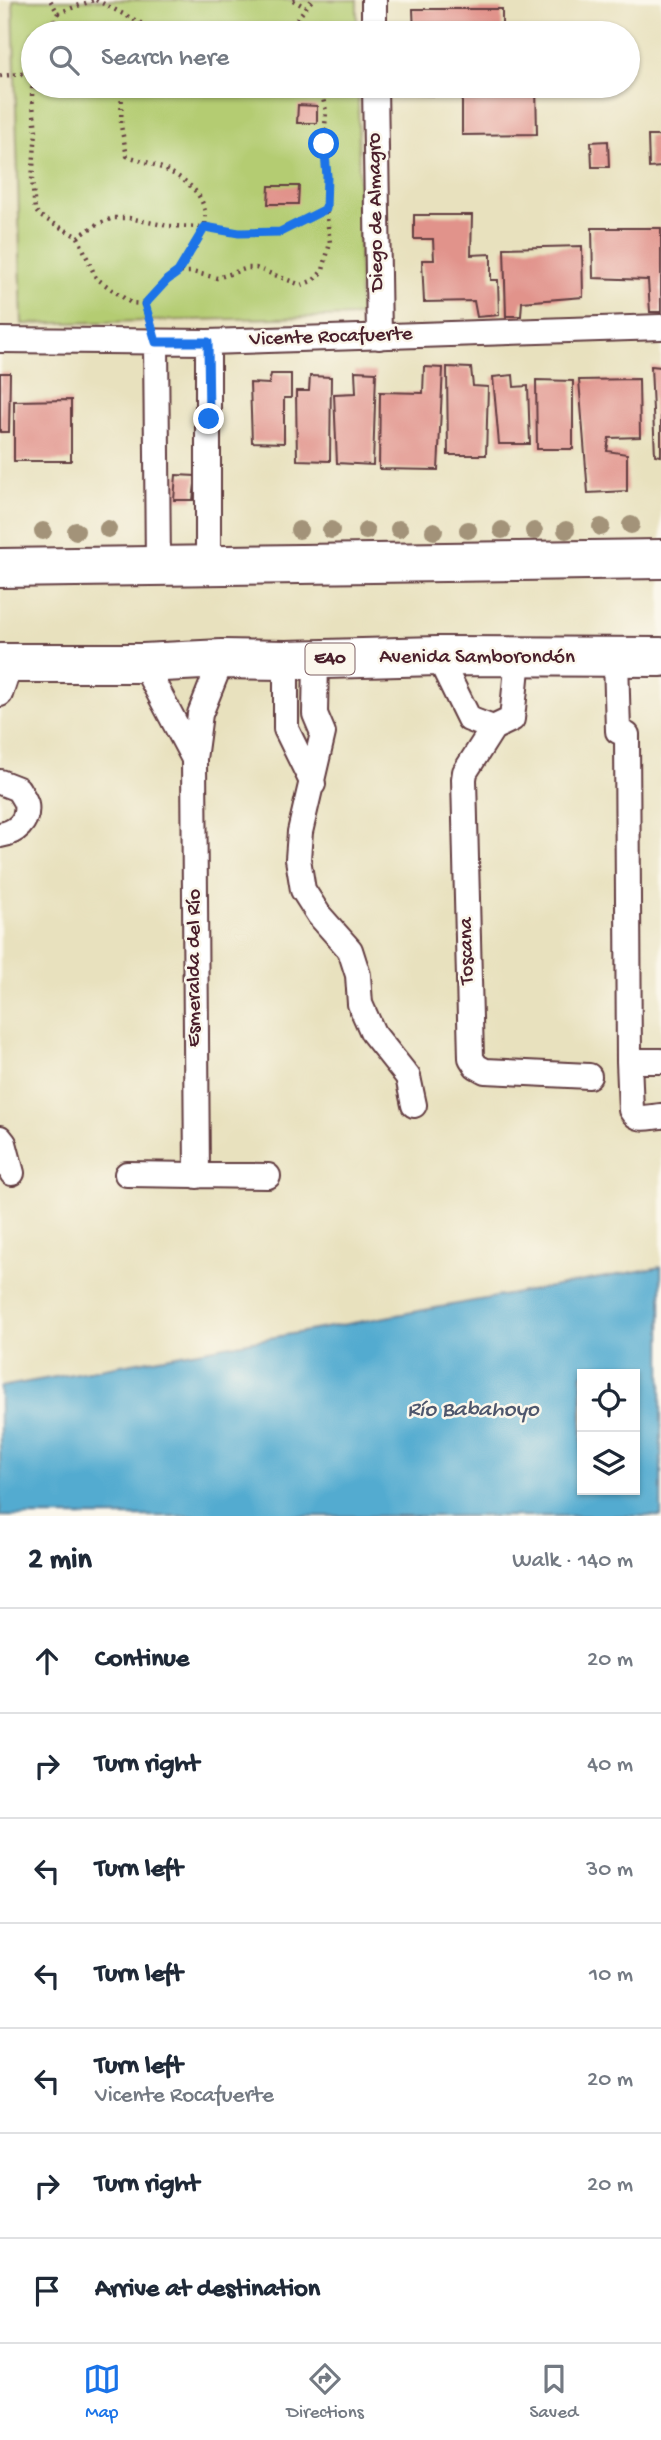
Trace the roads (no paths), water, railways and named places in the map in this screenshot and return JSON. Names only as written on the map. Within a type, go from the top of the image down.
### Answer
[{"type":"highway","points":[[0,568],[661,559]]},
{"type":"highway","name":"Avenida Samborondón","points":[[3,674],[222,659],[438,656],[635,658]]},
{"type":"street","points":[[374,0],[374,21]]},
{"type":"street","name":"Diego de Almagro","points":[[375,98],[379,337]]},
{"type":"street","name":"Vicente Rocafuerte","points":[[0,340],[208,342],[661,327]]},
{"type":"street","points":[[156,342],[158,566]]},
{"type":"street","points":[[208,342],[208,564]]},
{"type":"street","points":[[438,656],[469,719],[492,728]]},
{"type":"street","name":"Toscana","points":[[518,658],[512,719],[492,728],[464,779],[471,1058],[476,1066],[485,1071],[589,1076]]},
{"type":"street","points":[[635,658],[618,731],[627,735],[631,1110],[640,1118],[661,1116]]},
{"type":"street","name":"Esmeralda del Río","points":[[197,1176],[194,759],[200,714],[222,659]]},
{"type":"street","points":[[301,660],[287,710],[286,729],[313,784]]},
{"type":"street","points":[[301,660],[323,733],[300,832],[298,859],[303,890],[319,915],[350,950],[358,975],[360,1004],[373,1033],[408,1077],[414,1105]]},
{"type":"street","name":"Esmeralda del Río","points":[[143,663],[194,759]]},
{"type":"street","points":[[167,706],[203,705]]},
{"type":"street","points":[[287,710],[315,710]]},
{"type":"street","points":[[0,782],[18,789],[26,804],[24,821],[12,833],[0,835]]},
{"type":"street","points":[[629,1061],[661,1061]]},
{"type":"street","points":[[0,1138],[4,1143],[12,1172]]},
{"type":"street","points":[[127,1174],[268,1176]]},
{"type":"water","name":"Río Babahoyo","points":[[661,1267],[661,1516],[0,1516],[0,1387]]}]
